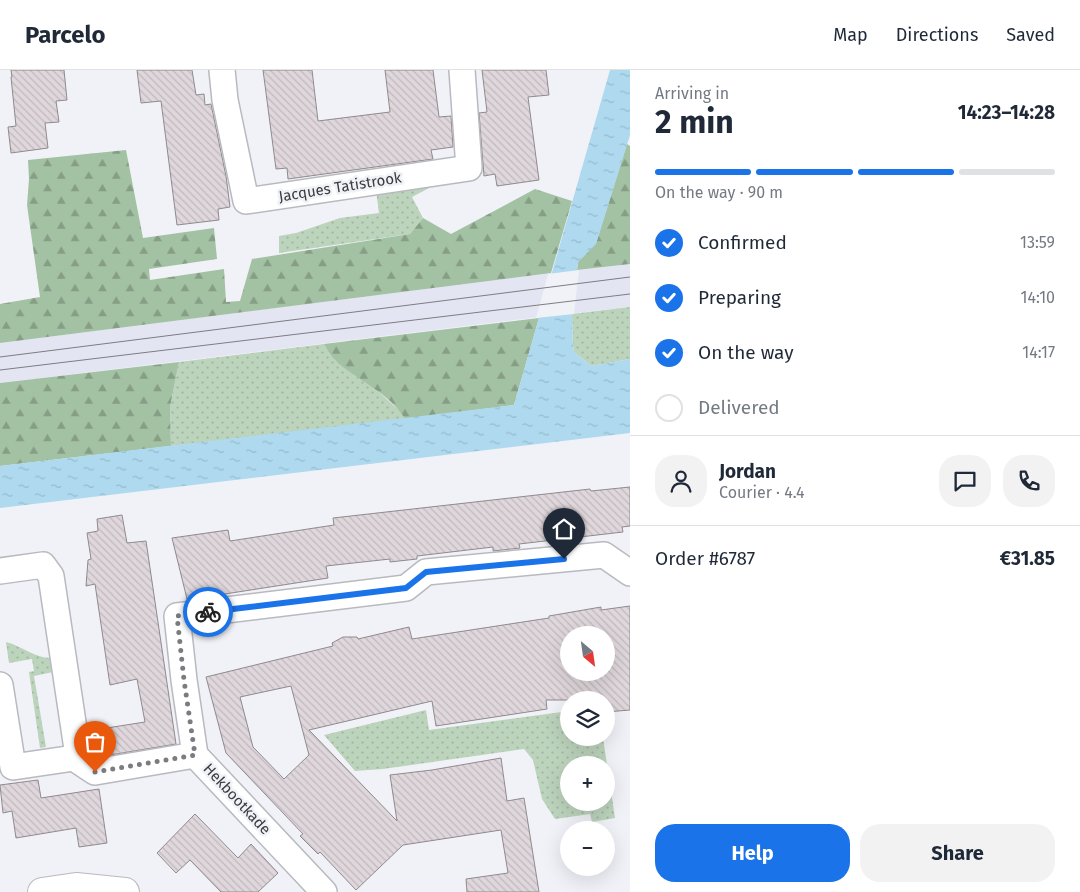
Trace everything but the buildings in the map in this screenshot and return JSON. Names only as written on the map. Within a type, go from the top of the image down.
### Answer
[{"type":"street","name":"Jacques Tatistrook","points":[[222,70],[225,100],[246,201],[469,168],[462,70]]},
{"type":"street","points":[[195,755],[177,616],[406,588],[426,572],[604,555],[630,573]]},
{"type":"street","points":[[0,571],[43,565],[51,576],[77,749],[74,758],[13,767],[0,685]]},
{"type":"street","name":"Hekbootkade","points":[[74,758],[95,772],[195,755],[324,892]]},
{"type":"street","points":[[42,892],[76,887],[124,892]]},
{"type":"shaded area","points":[[630,264],[630,307],[0,383],[0,343]]},
{"type":"green space","points":[[627,144],[630,146],[630,264],[577,270],[578,262],[596,243]]},
{"type":"green space","points":[[126,150],[143,238],[214,228],[217,259],[149,269],[150,280],[224,269],[226,302],[240,301],[252,259],[410,234],[423,218],[451,234],[535,189],[572,201],[551,273],[0,343],[0,304],[40,297],[27,205],[28,160]]},
{"type":"green space","points":[[428,183],[429,188],[412,197],[423,218],[410,234],[279,253],[279,236],[296,233],[340,218],[379,213],[376,190]]},
{"type":"green space","points":[[630,307],[630,359],[591,366],[574,352],[572,314]]},
{"type":"green space","points":[[539,318],[514,405],[405,419],[390,401],[335,360],[324,344]]},
{"type":"green space","points":[[324,344],[335,360],[370,384],[401,412],[405,419],[171,446],[170,407],[179,362]]},
{"type":"green space","points":[[179,362],[170,407],[171,446],[0,466],[0,383]]},
{"type":"green space","points":[[6,642],[39,656],[51,658],[53,672],[34,676],[46,747],[40,748],[29,672],[34,671],[32,659],[9,663]]},
{"type":"green space","points":[[426,710],[429,730],[560,712],[560,746],[604,746],[606,756],[560,756],[560,811],[614,811],[615,818],[592,821],[590,814],[555,819],[542,799],[533,760],[524,749],[383,769],[355,771],[324,735]]},
{"type":"water","points":[[610,70],[630,70],[630,135],[596,244],[578,262],[572,314],[573,346],[574,352],[591,366],[630,359],[630,433],[0,508],[0,466],[514,405]]},
{"type":"pier","points":[[579,270],[574,314],[536,318],[548,274]]},
{"type":"tram line","points":[[0,357],[630,277]]},
{"type":"tram line","points":[[0,370],[630,294]]},
{"type":"way so far","points":[[95,772],[195,755],[177,616],[208,612]]},
{"type":"route","points":[[208,612],[406,588],[426,572],[564,559]]}]
